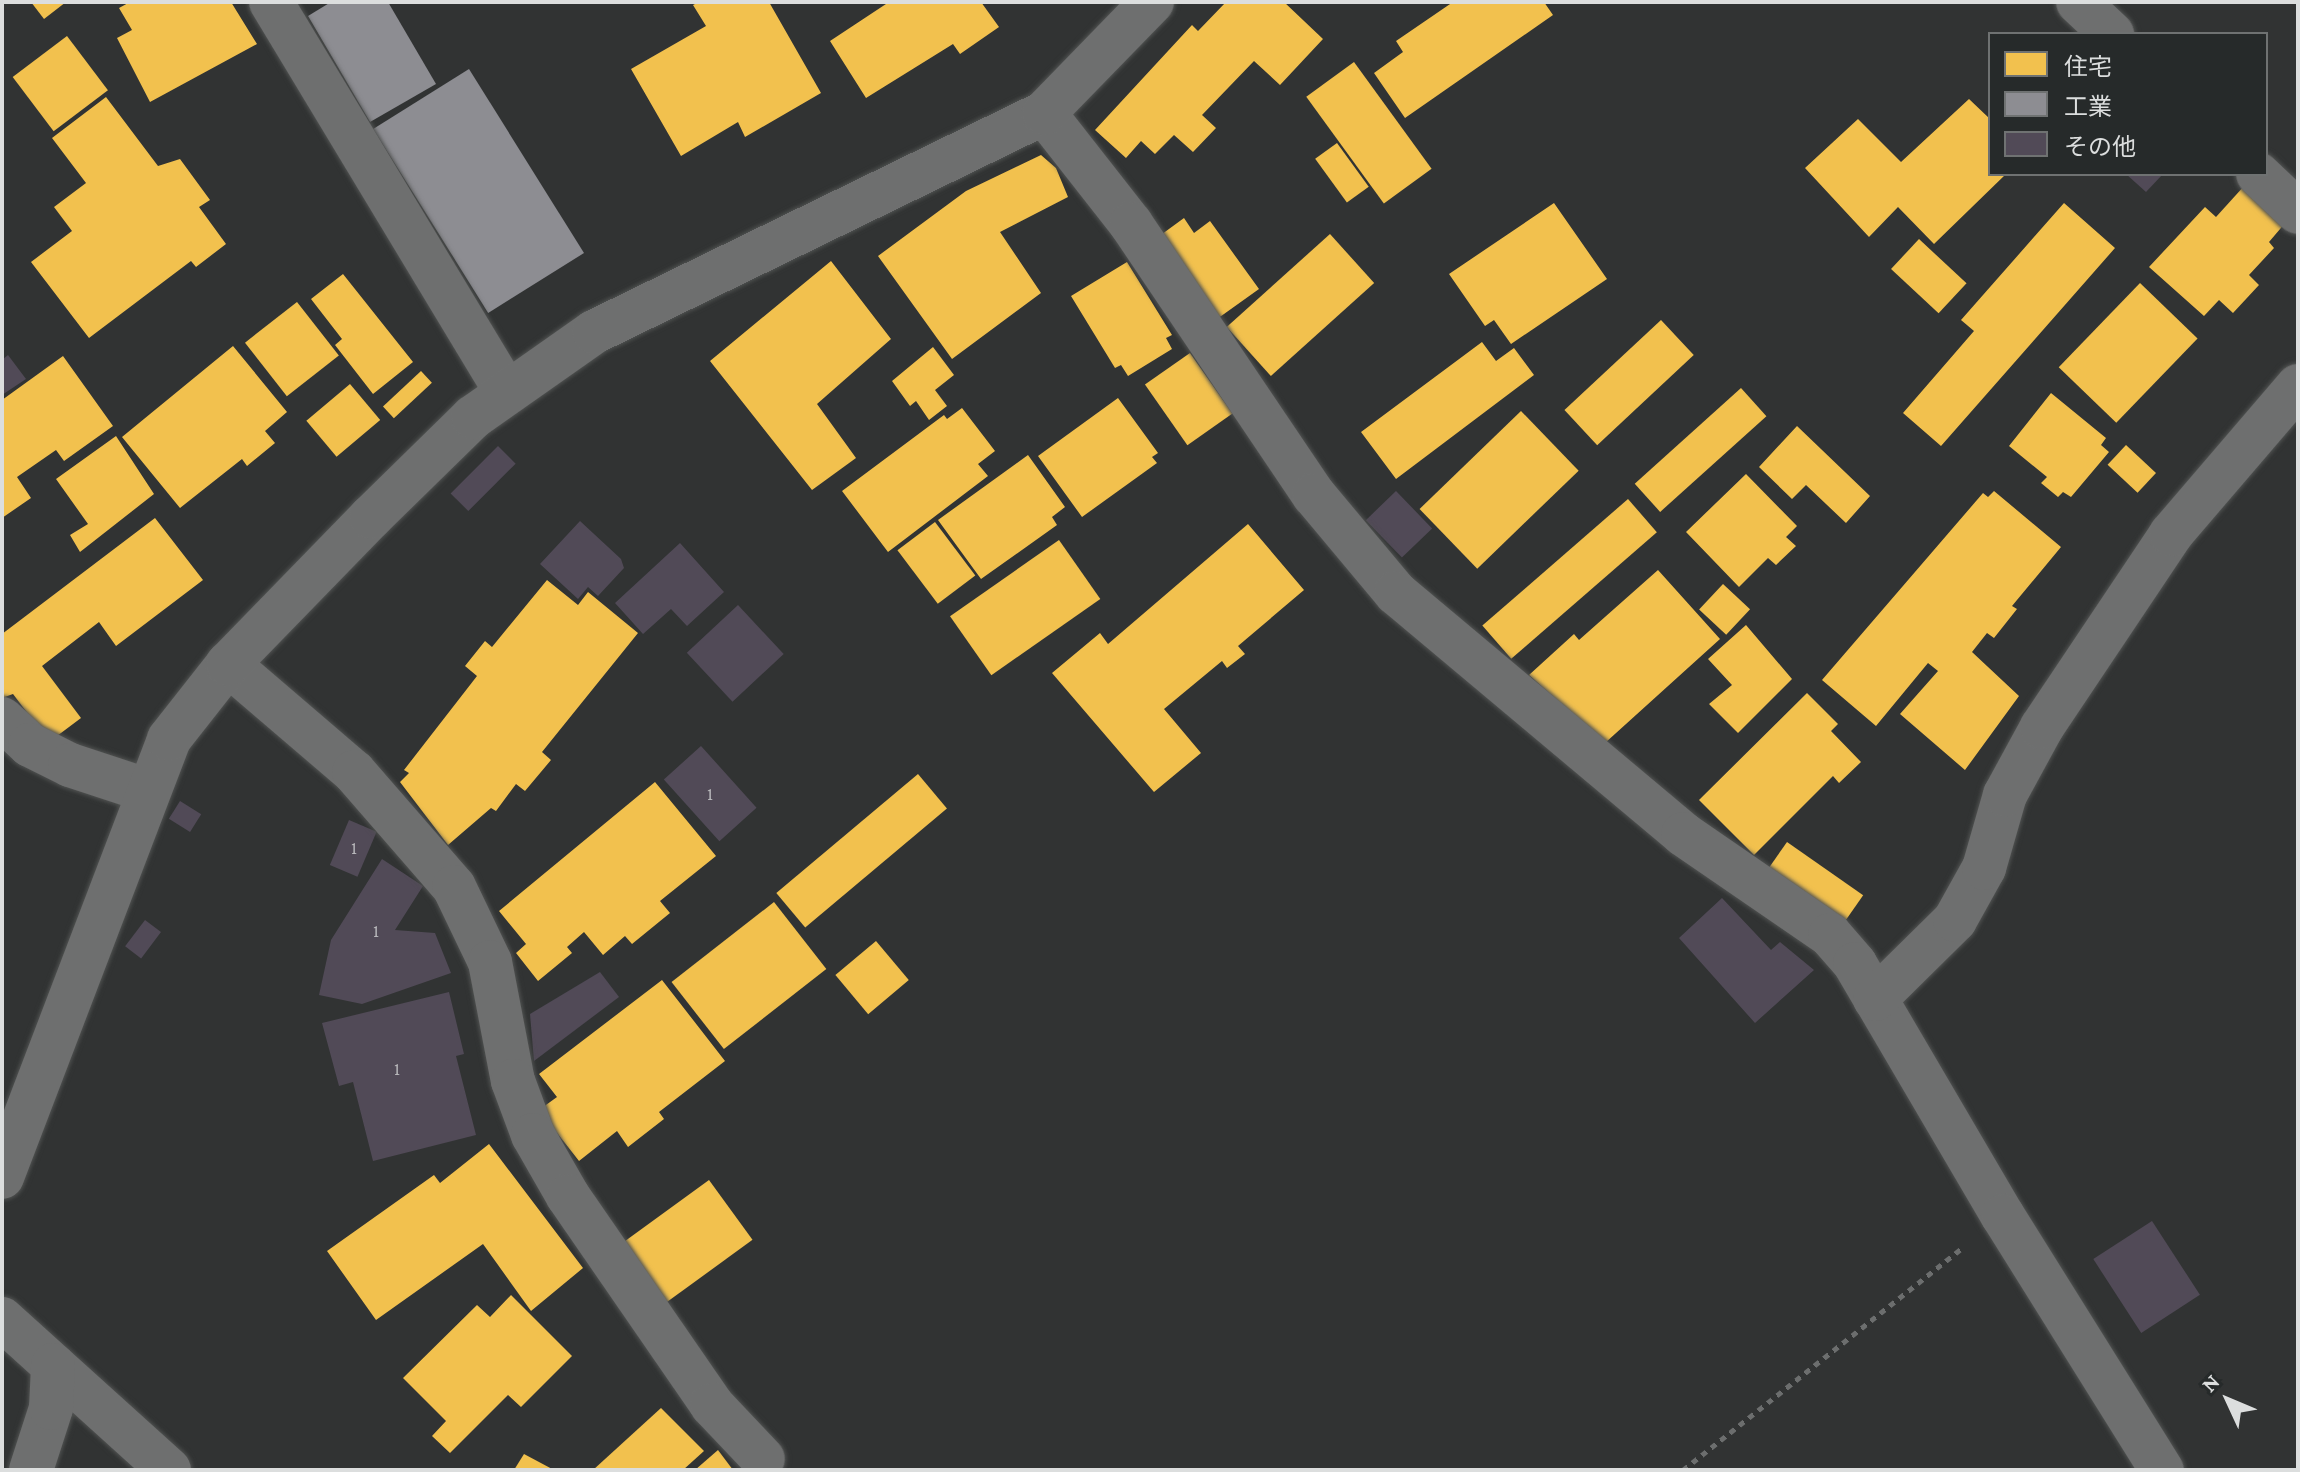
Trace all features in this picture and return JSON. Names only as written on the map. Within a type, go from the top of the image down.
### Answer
[{"type":"street","points":[[271,2],[506,392]]},
{"type":"street","points":[[2,1177],[146,790],[169,739],[228,664],[462,428],[506,392],[594,332],[1044,113],[1152,2]]},
{"type":"street","points":[[2078,2],[2110,32]]},
{"type":"street","points":[[1044,113],[1131,224],[1314,495],[1396,593],[1683,834],[1830,935],[1875,999],[2003,1216],[2162,1470]]},
{"type":"street","points":[[2260,176],[2298,212]]},
{"type":"street","points":[[1875,999],[1955,920],[1984,868],[2005,795],[2042,727],[2171,534],[2298,386]]},
{"type":"street","points":[[228,664],[354,772],[454,887],[490,962],[513,1081],[533,1135],[568,1196],[712,1405],[763,1459]]},
{"type":"street","points":[[2,719],[30,745],[70,765],[146,790]]},
{"type":"street","points":[[2,1319],[169,1470]]},
{"type":"street","points":[[31,1470],[51,1408],[53,1365]]},
{"type":"path","points":[[1683,1470],[2003,1216]]},
{"type":"building: 住宅","points":[[31,2],[66,2],[44,19]]},
{"type":"building: 住宅","points":[[130,2],[231,2],[257,44],[150,102],[117,38],[132,30],[119,8]]},
{"type":"building: 住宅","points":[[699,2],[769,2],[821,93],[745,137],[738,122],[681,156],[631,69],[706,26],[693,5]]},
{"type":"building: 住宅","points":[[889,2],[981,2],[999,27],[960,54],[953,44],[866,98],[830,41]]},
{"type":"building: 住宅","points":[[1226,2],[1284,2],[1323,39],[1280,85],[1254,61],[1202,115],[1216,128],[1193,152],[1174,135],[1155,154],[1141,141],[1126,158],[1095,130],[1192,25],[1198,31]]},
{"type":"building: 住宅","points":[[1453,2],[1544,2],[1553,15],[1405,118],[1374,73],[1403,52],[1396,41]]},
{"type":"building: 住宅","points":[[67,36],[108,90],[54,131],[13,77]]},
{"type":"building: 住宅","points":[[1354,62],[1432,169],[1384,203],[1306,97]]},
{"type":"building: 住宅","points":[[106,97],[158,166],[180,159],[210,200],[199,207],[226,244],[196,267],[191,261],[89,338],[31,262],[72,231],[54,207],[86,183],[52,138]]},
{"type":"building: 住宅","points":[[1969,99],[1988,117],[1988,176],[2004,176],[1934,244],[1898,207],[1869,237],[1805,168],[1858,119],[1901,162]]},
{"type":"building: 住宅","points":[[1337,143],[1369,187],[1347,203],[1315,159]]},
{"type":"building: 住宅","points":[[1041,155],[1056,168],[1068,197],[1000,232],[1041,293],[952,359],[878,256],[966,191]]},
{"type":"building: 住宅","points":[[2245,185],[2286,222],[2269,242],[2274,248],[2249,275],[2259,285],[2233,313],[2219,300],[2204,316],[2149,267],[2205,207],[2216,217]]},
{"type":"building: 住宅","points":[[1554,203],[1607,279],[1511,344],[1494,320],[1485,326],[1449,274]]},
{"type":"building: 住宅","points":[[2064,203],[2115,248],[1941,446],[1903,413],[1974,331],[1961,320]]},
{"type":"building: 住宅","points":[[1184,218],[1194,233],[1210,221],[1259,289],[1217,319],[1158,237]]},
{"type":"building: 住宅","points":[[1330,234],[1374,283],[1271,376],[1227,327]]},
{"type":"building: 住宅","points":[[1919,239],[1967,283],[1939,313],[1891,269]]},
{"type":"building: 住宅","points":[[831,261],[891,339],[817,404],[856,458],[812,490],[710,361]]},
{"type":"building: 住宅","points":[[1127,262],[1172,335],[1166,338],[1172,349],[1128,376],[1121,365],[1115,368],[1071,296]]},
{"type":"building: 住宅","points":[[343,274],[413,362],[373,394],[335,345],[342,339],[311,299]]},
{"type":"building: 住宅","points":[[2140,283],[2198,339],[2116,423],[2059,367]]},
{"type":"building: 住宅","points":[[297,302],[339,356],[287,396],[245,343]]},
{"type":"building: 住宅","points":[[1661,320],[1694,355],[1597,445],[1564,410]]},
{"type":"building: 住宅","points":[[1482,342],[1496,361],[1514,348],[1534,375],[1396,479],[1361,432]]},
{"type":"building: 住宅","points":[[233,346],[287,412],[265,431],[275,443],[247,466],[242,459],[180,508],[122,437]]},
{"type":"building: 住宅","points":[[933,347],[954,375],[935,390],[947,406],[929,420],[916,401],[910,406],[892,381]]},
{"type":"building: 住宅","points":[[1190,353],[1232,414],[1187,445],[1145,385]]},
{"type":"building: 住宅","points":[[63,356],[113,426],[64,461],[56,450],[17,477],[31,498],[2,518],[2,400]]},
{"type":"building: 住宅","points":[[421,371],[432,383],[394,418],[383,406]]},
{"type":"building: 住宅","points":[[350,384],[380,420],[337,457],[306,421]]},
{"type":"building: 住宅","points":[[1741,388],[1766,416],[1660,512],[1635,484]]},
{"type":"building: 住宅","points":[[2051,393],[2106,438],[2101,445],[2109,452],[2071,497],[2063,492],[2058,497],[2041,483],[2047,477],[2009,446]]},
{"type":"building: 住宅","points":[[1118,398],[1158,453],[1152,457],[1157,463],[1082,517],[1038,456]]},
{"type":"building: 住宅","points":[[962,408],[995,451],[978,464],[988,476],[888,552],[842,491],[944,415],[947,419]]},
{"type":"building: 住宅","points":[[1521,411],[1579,471],[1477,569],[1420,509]]},
{"type":"building: 住宅","points":[[1797,426],[1870,496],[1846,523],[1806,485],[1792,499],[1759,467]]},
{"type":"building: 住宅","points":[[116,436],[154,494],[80,552],[70,535],[88,524],[56,479]]},
{"type":"building: 住宅","points":[[2126,445],[2156,473],[2138,493],[2108,465]]},
{"type":"building: 住宅","points":[[1028,455],[1065,507],[1052,517],[1057,525],[981,579],[938,520]]},
{"type":"building: 住宅","points":[[1746,474],[1797,526],[1786,537],[1796,546],[1776,565],[1768,558],[1739,587],[1686,532]]},
{"type":"building: 住宅","points":[[1994,491],[2061,547],[2012,606],[2017,609],[1994,638],[1987,633],[1972,652],[2019,696],[1965,770],[1900,714],[1938,671],[1928,663],[1876,726],[1822,680],[1983,493],[1988,497]]},
{"type":"building: 住宅","points":[[1628,499],[1657,532],[1511,659],[1482,626]]},
{"type":"building: 住宅","points":[[155,518],[203,580],[116,646],[99,622],[42,666],[81,718],[49,742],[13,694],[2,698],[2,634]]},
{"type":"building: 住宅","points":[[935,522],[975,576],[938,604],[897,550]]},
{"type":"building: 住宅","points":[[1248,524],[1304,590],[1238,646],[1245,654],[1227,668],[1222,661],[1164,709],[1201,753],[1154,792],[1052,673],[1100,633],[1108,644]]},
{"type":"building: 住宅","points":[[1059,540],[1100,599],[991,675],[950,616]]},
{"type":"building: 住宅","points":[[1658,570],[1720,639],[1605,743],[1529,675],[1574,634],[1579,640]]},
{"type":"building: 住宅","points":[[547,580],[578,605],[588,592],[638,633],[542,752],[551,760],[525,791],[516,784],[496,811],[491,808],[448,845],[400,782],[409,773],[404,770],[477,676],[465,666],[485,641],[492,647]]},
{"type":"building: 住宅","points":[[1723,584],[1750,609],[1726,635],[1699,610]]},
{"type":"building: 住宅","points":[[1746,625],[1792,679],[1738,733],[1709,704],[1732,685],[1708,659]]},
{"type":"building: 住宅","points":[[1807,693],[1838,724],[1831,731],[1861,762],[1839,783],[1833,776],[1754,855],[1699,800]]},
{"type":"building: 住宅","points":[[918,774],[947,808],[805,927],[776,893]]},
{"type":"building: 住宅","points":[[655,782],[716,856],[660,901],[670,913],[632,944],[625,936],[603,955],[584,932],[567,947],[572,953],[538,981],[516,953],[526,944],[499,911]]},
{"type":"building: 住宅","points":[[1787,842],[1863,895],[1845,922],[1769,868]]},
{"type":"building: 住宅","points":[[774,902],[826,969],[724,1049],[672,982]]},
{"type":"building: 住宅","points":[[876,941],[909,980],[868,1014],[835,975]]},
{"type":"building: 住宅","points":[[662,980],[725,1061],[659,1112],[664,1119],[628,1147],[617,1131],[579,1161],[539,1110],[557,1097],[539,1074]]},
{"type":"building: 住宅","points":[[489,1144],[583,1268],[531,1311],[483,1244],[376,1320],[327,1251],[434,1175],[440,1183]]},
{"type":"building: 住宅","points":[[709,1180],[752,1240],[664,1305],[620,1245]]},
{"type":"building: 住宅","points":[[511,1295],[572,1356],[521,1407],[508,1395],[450,1453],[432,1436],[446,1421],[403,1378],[477,1305],[490,1317]]},
{"type":"building: 住宅","points":[[661,1408],[704,1451],[683,1470],[593,1470]]},
{"type":"building: 住宅","points":[[718,1450],[733,1470],[695,1470]]},
{"type":"building: 住宅","points":[[524,1454],[554,1470],[514,1470]]},
{"type":"building: 工業","points":[[331,2],[388,2],[436,84],[370,122],[308,16]]},
{"type":"building: 工業","points":[[469,69],[584,253],[488,313],[373,129]]},
{"type":"building: その他","points":[[2128,176],[2161,176],[2146,192]]},
{"type":"building: その他","points":[[8,355],[26,379],[2,395],[2,360]]},
{"type":"building: その他","points":[[498,446],[516,464],[468,511],[451,493]]},
{"type":"building: その他","points":[[1396,491],[1432,528],[1402,558],[1366,520]]},
{"type":"building: その他","points":[[580,521],[621,559],[624,568],[598,596],[588,587],[578,599],[540,564]]},
{"type":"building: その他","points":[[680,543],[724,592],[687,626],[671,609],[643,634],[615,603]]},
{"type":"building: その他","points":[[738,605],[784,654],[732,702],[687,653]]},
{"type":"building: その他","points":[[701,746],[757,808],[719,841],[664,779]]},
{"type":"building: その他","points":[[180,801],[201,814],[190,832],[169,819]]},
{"type":"building: その他","points":[[349,820],[377,832],[357,877],[330,865]]},
{"type":"building: その他","points":[[382,859],[423,886],[395,930],[435,933],[451,973],[362,1004],[319,995],[331,940]]},
{"type":"building: その他","points":[[1722,898],[1771,950],[1780,942],[1814,970],[1755,1023],[1679,938]]},
{"type":"building: その他","points":[[145,920],[161,932],[141,958],[125,946]]},
{"type":"building: その他","points":[[600,972],[619,997],[534,1061],[530,1014]]},
{"type":"building: その他","points":[[449,992],[464,1054],[456,1056],[476,1135],[373,1161],[353,1082],[339,1086],[322,1023]]},
{"type":"building: その他","points":[[2152,1221],[2200,1295],[2141,1333],[2093,1259]]}]
